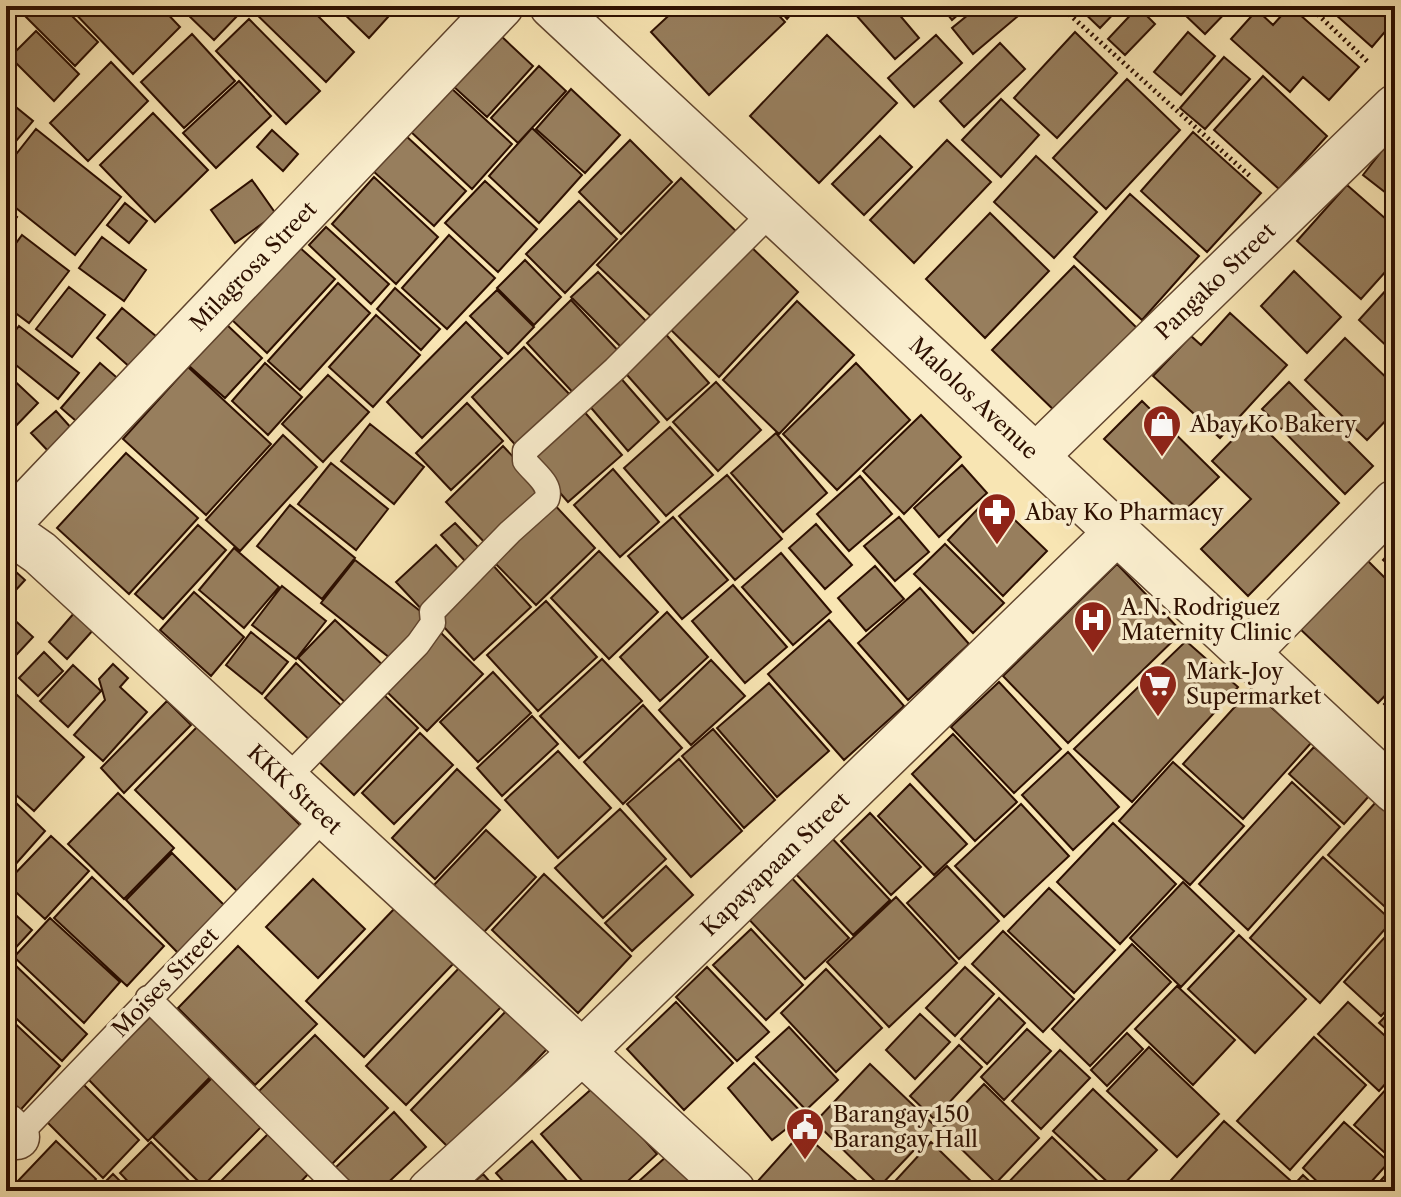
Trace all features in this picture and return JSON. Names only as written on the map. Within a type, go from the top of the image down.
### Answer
[{"type":"street","name":"Milagrosa Street","points":[[6,528],[501,6]]},
{"type":"street","name":"Malolos Avenue","points":[[552,6],[1395,791]]},
{"type":"street","name":"Pangako Street","points":[[1036,456],[1289,210],[1387,89]]},
{"type":"street","points":[[1247,653],[1395,502]]},
{"type":"street","name":"KKK Street","points":[[6,528],[40,553],[733,1191]]},
{"type":"street","name":"Kapayapaan Street","points":[[430,1191],[582,1052],[1117,532]]},
{"type":"lane","points":[[286,779],[418,644],[433,623],[432,612],[547,499],[547,486],[525,461],[525,451],[615,369],[773,211]]},
{"type":"lane","name":"Moises Street","points":[[10,1137],[325,817]]},
{"type":"lane","points":[[148,998],[342,1191]]},
{"type":"path","points":[[1060,6],[1289,210]]},
{"type":"path","points":[[1309,6],[1387,89]]},
{"type":"building","points":[[15,6],[62,6],[98,42],[75,66]]},
{"type":"building","points":[[68,6],[160,6],[180,27],[133,74]]},
{"type":"building","points":[[191,6],[233,6],[240,13],[214,40],[185,12]]},
{"type":"building","points":[[254,6],[308,6],[354,52],[326,82],[251,9]]},
{"type":"building","points":[[336,6],[398,6],[369,38]]},
{"type":"building","points":[[679,6],[770,6],[785,22],[709,95],[651,32]]},
{"type":"building","points":[[776,6],[798,6],[787,19]]},
{"type":"building","points":[[848,6],[892,6],[919,38],[895,59]]},
{"type":"building","points":[[941,6],[968,6],[952,20]]},
{"type":"building","points":[[979,6],[1020,6],[1024,11],[973,54],[952,28]]},
{"type":"building","points":[[1077,6],[1121,6],[1100,28]]},
{"type":"building","points":[[1192,6],[1232,6],[1205,34],[1184,14]]},
{"type":"building","points":[[1290,6],[1359,67],[1329,100],[1303,77],[1290,92],[1231,39],[1257,10],[1273,25]]},
{"type":"building","points":[[1326,6],[1395,6],[1395,20],[1372,47]]},
{"type":"building","points":[[1138,7],[1155,24],[1125,55],[1108,39]]},
{"type":"building","points":[[249,19],[320,91],[286,124],[216,51]]},
{"type":"building","points":[[36,31],[79,74],[54,101],[10,57]]},
{"type":"building","points":[[1075,32],[1117,73],[1057,138],[1014,98]]},
{"type":"building","points":[[1188,32],[1215,56],[1181,95],[1154,72]]},
{"type":"building","points":[[192,34],[235,81],[184,128],[141,82]]},
{"type":"building","points":[[500,35],[533,66],[487,117],[453,86]]},
{"type":"building","points":[[827,35],[897,103],[819,183],[750,116]]},
{"type":"building","points":[[936,35],[962,63],[914,107],[888,78]]},
{"type":"building","points":[[1000,43],[1025,69],[964,127],[940,101]]},
{"type":"building","points":[[1224,57],[1250,79],[1205,129],[1180,108]]},
{"type":"building","points":[[111,62],[148,101],[88,161],[50,123]]},
{"type":"building","points":[[539,66],[566,91],[518,143],[491,118]]},
{"type":"building","points":[[1263,76],[1327,136],[1279,189],[1214,130]]},
{"type":"building","points":[[1127,79],[1180,130],[1106,209],[1053,158]]},
{"type":"building","points":[[239,81],[271,116],[216,168],[183,133]]},
{"type":"building","points":[[450,87],[512,144],[472,189],[410,131]]},
{"type":"building","points":[[571,89],[620,135],[585,173],[536,129]]},
{"type":"building","points":[[6,99],[33,121],[6,153]]},
{"type":"building","points":[[1001,99],[1039,135],[1001,177],[962,140]]},
{"type":"building","points":[[153,113],[208,170],[155,222],[100,165]]},
{"type":"building","points":[[532,128],[582,175],[539,223],[489,176]]},
{"type":"building","points":[[36,129],[121,197],[75,255],[6,200],[6,167]]},
{"type":"building","points":[[272,130],[298,154],[283,171],[257,147]]},
{"type":"building","points":[[1193,132],[1261,193],[1207,252],[1141,191]]},
{"type":"building","points":[[1395,134],[1395,200],[1363,175]]},
{"type":"building","points":[[405,135],[466,191],[434,226],[373,171]]},
{"type":"building","points":[[880,136],[912,167],[864,215],[832,184]]},
{"type":"building","points":[[630,140],[672,182],[621,234],[579,192]]},
{"type":"building","points":[[947,140],[991,182],[914,263],[870,220]]},
{"type":"building","points":[[1036,156],[1097,212],[1054,258],[994,202]]},
{"type":"building","points":[[374,177],[438,237],[396,284],[332,224]]},
{"type":"building","points":[[681,178],[741,236],[658,323],[597,265]]},
{"type":"building","points":[[252,180],[276,214],[235,243],[211,210]]},
{"type":"building","points":[[485,181],[537,229],[498,272],[445,223]]},
{"type":"building","points":[[1347,185],[1395,227],[1395,261],[1361,299],[1297,241]]},
{"type":"building","points":[[1130,194],[1199,256],[1142,320],[1074,257]]},
{"type":"building","points":[[579,201],[617,239],[565,293],[526,254]]},
{"type":"building","points":[[125,203],[147,221],[129,243],[107,225]]},
{"type":"building","points":[[6,209],[17,217],[6,232]]},
{"type":"building","points":[[990,213],[1049,271],[985,338],[926,279]]},
{"type":"building","points":[[326,227],[389,284],[371,304],[309,245]]},
{"type":"building","points":[[22,235],[69,271],[29,323],[6,306],[6,257]]},
{"type":"building","points":[[449,235],[495,278],[447,329],[402,288]]},
{"type":"building","points":[[102,237],[146,270],[124,301],[79,268]]},
{"type":"building","points":[[746,242],[798,292],[719,377],[667,326]]},
{"type":"building","points":[[298,246],[335,279],[267,353],[231,319]]},
{"type":"building","points":[[525,260],[561,297],[534,325],[497,288]]},
{"type":"building","points":[[1074,266],[1142,333],[1061,417],[992,350]]},
{"type":"building","points":[[1294,271],[1341,317],[1307,353],[1261,306]]},
{"type":"building","points":[[598,272],[648,323],[623,349],[571,297]]},
{"type":"building","points":[[338,283],[370,313],[300,390],[268,361]]},
{"type":"building","points":[[69,287],[105,315],[72,357],[36,329]]},
{"type":"building","points":[[395,288],[440,329],[421,350],[377,309]]},
{"type":"building","points":[[1388,288],[1395,294],[1395,354],[1359,320]]},
{"type":"building","points":[[497,290],[534,327],[508,354],[470,316]]},
{"type":"building","points":[[571,300],[623,356],[578,398],[527,343]]},
{"type":"building","points":[[797,301],[854,355],[779,434],[723,380]]},
{"type":"building","points":[[122,308],[157,337],[132,369],[97,338]]},
{"type":"building","points":[[1230,313],[1287,365],[1220,438],[1153,376],[1191,336],[1201,345]]},
{"type":"building","points":[[376,315],[420,355],[373,407],[329,367]]},
{"type":"building","points":[[466,322],[502,358],[422,438],[387,402]]},
{"type":"building","points":[[226,324],[262,358],[225,398],[188,365]]},
{"type":"building","points":[[19,326],[79,373],[58,399],[6,357],[6,343]]},
{"type":"building","points":[[662,330],[709,383],[667,420],[620,367]]},
{"type":"building","points":[[1345,338],[1395,386],[1395,411],[1367,440],[1305,380]]},
{"type":"building","points":[[524,347],[575,400],[521,451],[472,397]]},
{"type":"building","points":[[100,363],[122,382],[83,427],[61,408]]},
{"type":"building","points":[[265,363],[302,397],[268,435],[232,401]]},
{"type":"building","points":[[856,363],[910,420],[837,490],[783,434]]},
{"type":"building","points":[[188,367],[271,444],[206,515],[123,439]]},
{"type":"building","points":[[6,373],[38,403],[12,430],[6,424]]},
{"type":"building","points":[[328,375],[369,412],[323,462],[282,424]]},
{"type":"building","points":[[618,375],[659,422],[628,451],[587,403]]},
{"type":"building","points":[[716,382],[761,430],[718,471],[673,422]]},
{"type":"building","points":[[1289,382],[1373,466],[1345,494],[1262,409]]},
{"type":"building","name":"Abay Ko Bakery","points":[[1142,401],[1219,477],[1182,513],[1104,439]]},
{"type":"building","points":[[467,403],[503,441],[451,490],[416,453]]},
{"type":"building","points":[[581,408],[622,455],[568,502],[527,455]]},
{"type":"building","points":[[56,411],[73,430],[50,453],[31,433]]},
{"type":"building","points":[[921,415],[961,457],[904,514],[863,471]]},
{"type":"building","points":[[1254,418],[1339,503],[1248,596],[1201,549],[1251,499],[1212,461]]},
{"type":"building","points":[[370,424],[424,467],[394,504],[341,461]]},
{"type":"building","points":[[670,427],[713,475],[666,516],[624,468]]},
{"type":"building","points":[[776,433],[827,493],[783,532],[731,473]]},
{"type":"building","points":[[283,435],[317,467],[240,551],[206,520]]},
{"type":"building","points":[[503,446],[546,492],[489,547],[446,502]]},
{"type":"building","points":[[126,453],[198,518],[129,594],[57,528]]},
{"type":"building","points":[[331,463],[388,509],[356,550],[298,504]]},
{"type":"building","points":[[962,465],[987,493],[939,537],[914,508]]},
{"type":"building","points":[[613,469],[659,522],[620,557],[574,505]]},
{"type":"building","points":[[727,475],[782,539],[735,580],[679,516]]},
{"type":"building","points":[[860,476],[892,514],[849,551],[817,514]]},
{"type":"building","name":"Abay Ko Pharmacy","points":[[990,496],[1047,551],[1003,596],[948,540]]},
{"type":"building","points":[[550,500],[595,548],[536,605],[490,558]]},
{"type":"building","points":[[290,505],[355,558],[322,599],[257,546]]},
{"type":"building","points":[[673,517],[728,580],[682,619],[628,556]]},
{"type":"building","points":[[899,517],[929,552],[895,581],[864,546]]},
{"type":"building","points":[[455,523],[479,548],[465,561],[441,535]]},
{"type":"building","points":[[816,524],[852,565],[825,589],[789,548]]},
{"type":"building","points":[[198,525],[226,550],[163,619],[135,594]]},
{"type":"building","points":[[945,544],[1004,603],[973,633],[914,574]]},
{"type":"building","points":[[436,545],[465,576],[425,613],[396,582]]},
{"type":"building","points":[[1395,547],[1395,571],[1383,560]]},
{"type":"building","points":[[234,548],[279,587],[244,628],[199,590]]},
{"type":"building","points":[[599,551],[658,612],[609,659],[551,598]]},
{"type":"building","points":[[781,553],[831,612],[793,645],[742,587]]},
{"type":"building","points":[[1365,558],[1395,588],[1395,685],[1378,703],[1298,627]]},
{"type":"building","points":[[355,560],[429,618],[395,662],[321,603]]},
{"type":"building","points":[[490,562],[531,607],[474,660],[433,615]]},
{"type":"building","points":[[6,563],[25,580],[6,601]]},
{"type":"building","name":"A.N. Rodriguez Maternity Clinic","points":[[1117,564],[1182,632],[1068,743],[1003,676]]},
{"type":"building","points":[[875,566],[904,599],[866,631],[838,598]]},
{"type":"building","points":[[733,585],[787,647],[745,683],[692,621]]},
{"type":"building","points":[[282,586],[326,621],[296,659],[252,625]]},
{"type":"building","points":[[920,588],[969,644],[908,700],[858,643]]},
{"type":"building","points":[[194,592],[244,637],[211,676],[160,630]]},
{"type":"building","points":[[546,601],[597,657],[538,711],[487,655]]},
{"type":"building","points":[[75,612],[94,629],[67,659],[49,642]]},
{"type":"building","points":[[667,612],[708,657],[660,701],[620,657]]},
{"type":"building","points":[[8,614],[33,637],[6,666],[6,616]]},
{"type":"building","points":[[335,620],[387,669],[351,708],[298,658]]},
{"type":"building","points":[[829,620],[904,706],[844,760],[768,674]]},
{"type":"building","points":[[437,629],[483,674],[427,731],[382,687]]},
{"type":"building","points":[[251,632],[288,662],[262,694],[226,665]]},
{"type":"building","name":"Mark-Joy Supermarket","points":[[1186,641],[1238,687],[1132,802],[1074,749]]},
{"type":"building","points":[[44,652],[63,671],[38,696],[19,678]]},
{"type":"building","points":[[602,659],[642,701],[579,758],[540,716]]},
{"type":"building","points":[[711,660],[745,696],[691,745],[659,710]]},
{"type":"building","points":[[296,663],[347,711],[316,746],[265,698]]},
{"type":"building","points":[[113,664],[128,678],[120,687],[147,712],[103,761],[74,735],[105,700],[99,679]]},
{"type":"building","points":[[73,665],[101,691],[68,727],[40,701]]},
{"type":"building","points":[[493,672],[531,713],[478,762],[440,722]]},
{"type":"building","points":[[999,682],[1061,749],[1014,793],[951,727]]},
{"type":"building","points":[[769,683],[829,751],[777,797],[717,728]]},
{"type":"building","points":[[378,689],[418,728],[354,795],[313,756]]},
{"type":"building","points":[[1251,689],[1311,743],[1243,819],[1183,764]]},
{"type":"building","points":[[1395,693],[1395,716],[1384,704]]},
{"type":"building","points":[[16,694],[84,757],[34,811],[6,786],[6,705]]},
{"type":"building","points":[[167,701],[191,725],[124,793],[101,768]]},
{"type":"building","points":[[643,705],[682,748],[623,804],[584,762]]},
{"type":"building","points":[[532,716],[558,744],[502,796],[477,768]]},
{"type":"building","points":[[199,725],[307,832],[243,897],[135,790]]},
{"type":"building","points":[[713,729],[775,800],[744,828],[682,756]]},
{"type":"building","points":[[420,733],[453,765],[394,824],[362,793]]},
{"type":"building","points":[[953,734],[1017,802],[975,841],[912,774]]},
{"type":"building","points":[[1314,747],[1369,796],[1344,824],[1289,774]]},
{"type":"building","points":[[558,751],[611,808],[558,858],[505,800]]},
{"type":"building","points":[[1068,752],[1119,807],[1073,850],[1022,795]]},
{"type":"building","points":[[679,759],[742,831],[691,877],[627,804]]},
{"type":"building","points":[[1173,762],[1244,826],[1190,885],[1119,821]]},
{"type":"building","points":[[457,769],[500,810],[435,879],[392,838]]},
{"type":"building","points":[[1292,782],[1340,827],[1248,930],[1199,884]]},
{"type":"building","points":[[910,784],[967,844],[934,875],[878,816]]},
{"type":"building","points":[[118,793],[174,848],[124,899],[68,844]]},
{"type":"building","points":[[11,798],[45,831],[6,875],[6,804]]},
{"type":"building","points":[[1376,802],[1395,820],[1395,916],[1328,855]]},
{"type":"building","points":[[1021,804],[1069,856],[1004,917],[955,866]]},
{"type":"building","points":[[620,809],[666,859],[603,918],[555,868]]},
{"type":"building","points":[[870,813],[921,867],[891,895],[841,841]]},
{"type":"building","points":[[1113,823],[1176,884],[1120,944],[1057,882]]},
{"type":"building","points":[[486,830],[536,877],[484,932],[434,885]]},
{"type":"building","points":[[51,836],[89,871],[45,919],[6,883]]},
{"type":"building","points":[[830,836],[890,900],[853,935],[793,871]]},
{"type":"building","points":[[172,853],[228,909],[181,956],[126,900]]},
{"type":"building","points":[[1323,857],[1392,921],[1320,1003],[1250,938]]},
{"type":"building","points":[[666,866],[693,895],[632,951],[605,923]]},
{"type":"building","points":[[947,866],[999,921],[959,959],[907,903]]},
{"type":"building","points":[[786,872],[849,938],[805,979],[743,913]]},
{"type":"building","points":[[544,874],[631,956],[578,1013],[492,930]]},
{"type":"building","points":[[92,877],[164,946],[127,986],[54,918]]},
{"type":"building","points":[[313,879],[365,929],[318,978],[266,927]]},
{"type":"building","points":[[1183,882],[1234,931],[1181,987],[1130,938]]},
{"type":"building","points":[[1049,888],[1115,950],[1074,993],[1008,931]]},
{"type":"building","points":[[896,897],[957,963],[889,1027],[827,962]]},
{"type":"building","points":[[6,906],[32,930],[9,955],[6,953]]},
{"type":"building","points":[[395,908],[453,964],[364,1057],[306,1001]]},
{"type":"building","points":[[50,918],[120,982],[84,1023],[14,957]]},
{"type":"building","points":[[1395,926],[1395,1001],[1381,1016],[1344,982]]},
{"type":"building","points":[[751,929],[803,985],[766,1020],[713,965]]},
{"type":"building","points":[[1003,931],[1074,999],[1043,1032],[972,964]]},
{"type":"building","points":[[1239,935],[1306,999],[1255,1053],[1188,989]]},
{"type":"building","points":[[1132,944],[1171,982],[1090,1066],[1052,1029]]},
{"type":"building","points":[[238,946],[317,1024],[255,1085],[178,1008]]},
{"type":"building","points":[[12,962],[87,1034],[62,1061],[6,1009],[6,968]]},
{"type":"building","points":[[461,966],[502,1006],[406,1105],[366,1066]]},
{"type":"building","points":[[707,967],[769,1032],[737,1061],[676,997]]},
{"type":"building","points":[[965,967],[994,994],[955,1036],[926,1008]]},
{"type":"building","points":[[826,969],[882,1028],[836,1072],[781,1013]]},
{"type":"building","points":[[1177,986],[1235,1040],[1193,1085],[1135,1029]]},
{"type":"building","points":[[999,998],[1025,1023],[987,1064],[961,1039]]},
{"type":"building","points":[[676,1002],[733,1063],[684,1110],[627,1049]]},
{"type":"building","points":[[1348,1002],[1395,1045],[1395,1073],[1379,1091],[1318,1034]]},
{"type":"building","points":[[1395,1006],[1395,1037],[1379,1023]]},
{"type":"building","points":[[507,1010],[547,1049],[451,1150],[411,1110]]},
{"type":"building","points":[[155,1012],[215,1072],[148,1141],[88,1079]]},
{"type":"building","points":[[920,1014],[950,1042],[915,1079],[886,1050]]},
{"type":"building","points":[[6,1015],[60,1066],[15,1116],[6,1108]]},
{"type":"building","points":[[789,1027],[838,1080],[806,1110],[756,1057]]},
{"type":"building","points":[[1027,1029],[1051,1051],[1004,1100],[981,1077]]},
{"type":"building","points":[[1127,1033],[1143,1049],[1107,1086],[1091,1070]]},
{"type":"building","points":[[315,1035],[388,1108],[330,1166],[257,1093]]},
{"type":"building","points":[[1314,1037],[1366,1085],[1290,1170],[1237,1121]]},
{"type":"building","points":[[959,1045],[982,1067],[934,1119],[910,1096]]},
{"type":"building","points":[[1149,1047],[1219,1114],[1177,1157],[1107,1091]]},
{"type":"building","points":[[1060,1050],[1090,1078],[1041,1129],[1012,1101]]},
{"type":"building","points":[[754,1063],[804,1115],[772,1140],[728,1088]]},
{"type":"building","points":[[870,1064],[936,1127],[880,1186],[815,1122]]},
{"type":"building","points":[[215,1075],[264,1124],[203,1186],[153,1137]]},
{"type":"building","points":[[1395,1079],[1395,1162],[1354,1125]]},
{"type":"building","points":[[82,1083],[139,1140],[103,1178],[46,1121]]},
{"type":"building","points":[[984,1084],[1039,1138],[996,1183],[941,1129]]},
{"type":"building","points":[[596,1085],[657,1154],[617,1191],[591,1191],[541,1134]]},
{"type":"building","points":[[1093,1089],[1157,1150],[1117,1191],[1053,1131]]},
{"type":"building","points":[[394,1112],[426,1147],[379,1191],[356,1191],[335,1168]]},
{"type":"building","points":[[1224,1121],[1291,1181],[1281,1191],[1163,1189]]},
{"type":"building","points":[[1344,1122],[1389,1162],[1363,1191],[1327,1191],[1303,1168]]},
{"type":"building","points":[[272,1130],[312,1170],[292,1191],[227,1191],[219,1183]]},
{"type":"building","name":"Barangay 150 Barangay Hall","points":[[802,1132],[868,1191],[749,1191]]},
{"type":"building","points":[[1052,1137],[1108,1191],[1008,1191],[1004,1187]]},
{"type":"building","points":[[56,1141],[96,1179],[85,1191],[24,1191],[16,1183]]},
{"type":"building","points":[[532,1141],[576,1191],[512,1191],[496,1173]]},
{"type":"building","points":[[151,1142],[199,1191],[137,1191],[120,1173]]},
{"type":"building","points":[[931,1142],[981,1191],[886,1191]]},
{"type":"building","points":[[667,1156],[699,1191],[628,1191]]},
{"type":"building","points":[[1393,1167],[1395,1191],[1371,1191]]},
{"type":"building","points":[[113,1174],[130,1191],[96,1191]]},
{"type":"building","points":[[483,1174],[498,1191],[464,1191]]},
{"type":"building","points":[[1303,1175],[1320,1191],[1288,1191]]},
{"type":"place","name":"Abay Ko Bakery","points":[[1162,458]]},
{"type":"place","name":"Abay Ko Pharmacy","points":[[997,546]]},
{"type":"place","name":"A.N. Rodriguez Maternity Clinic","points":[[1093,654]]},
{"type":"place","name":"Mark-Joy Supermarket","points":[[1158,718]]},
{"type":"place","name":"Barangay 150 Barangay Hall","points":[[805,1161]]}]
